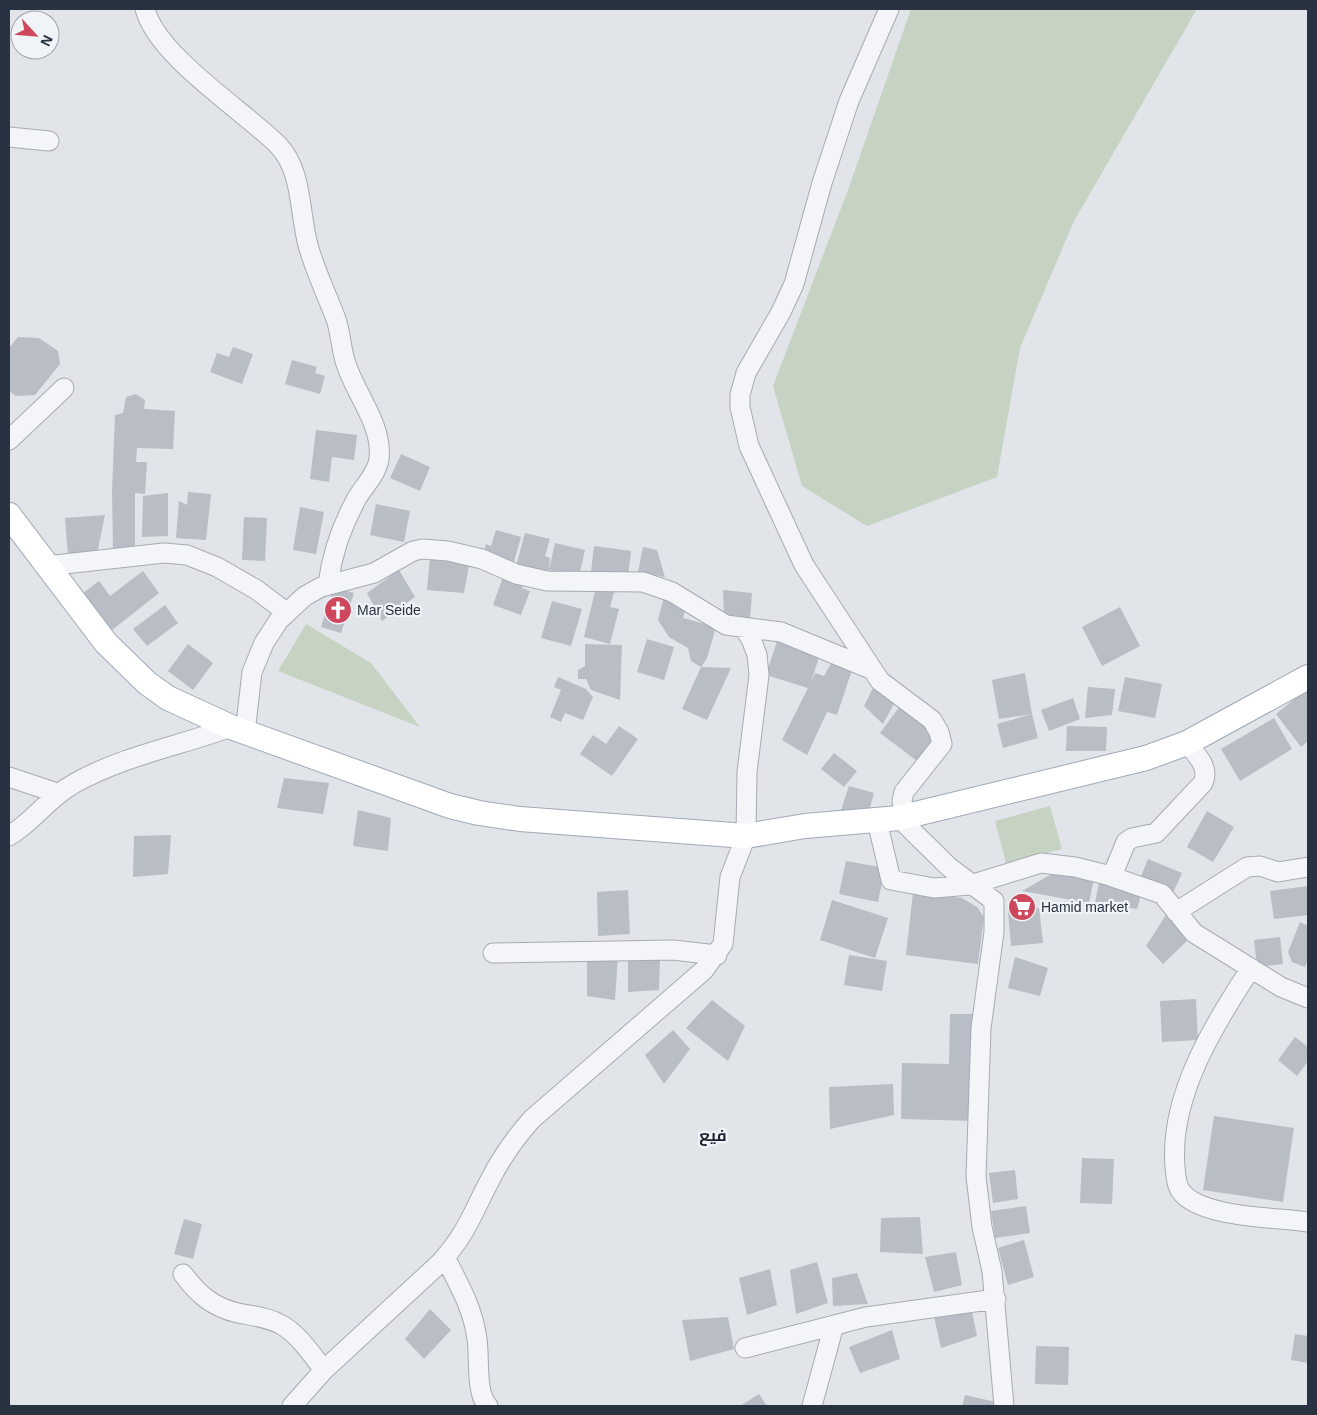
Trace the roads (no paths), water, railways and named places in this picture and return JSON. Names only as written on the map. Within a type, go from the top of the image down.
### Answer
[{"type":"main road","points":[[9,515],[106,643],[147,683],[168,698],[238,730],[450,806],[479,813],[699,834],[746,836],[805,826],[894,819],[1146,758],[1187,743],[1308,676]]},
{"type":"street","points":[[145,9],[154,30],[167,45],[193,71],[278,145],[294,168],[301,216],[313,262],[337,322],[346,364],[370,416],[380,444],[379,462],[373,475],[357,498],[337,543],[328,584]]},
{"type":"street","points":[[889,9],[849,101],[822,183],[794,284],[781,312],[746,373],[740,395],[743,427],[749,446],[804,565],[880,681],[932,720],[941,738],[942,744],[935,755],[913,778],[904,792],[894,819],[891,880],[934,888],[970,885],[1041,863],[1075,867],[1112,876],[1162,894],[1194,933],[1281,987],[1308,998]]},
{"type":"street","points":[[9,137],[49,141]]},
{"type":"street","points":[[9,440],[64,388]]},
{"type":"street","points":[[9,836],[23,826],[57,793],[94,773],[125,761],[238,730],[252,672],[264,643],[286,612],[305,596],[328,584],[374,573],[413,551],[423,549],[448,550],[482,559],[516,574],[547,581],[643,582],[672,592],[719,622],[781,632],[873,670]]},
{"type":"street","points":[[46,566],[164,553],[187,555],[217,567],[257,590],[286,612]]},
{"type":"street","points":[[292,1406],[324,1370],[445,1257],[466,1231],[490,1180],[516,1137],[532,1119],[692,981],[717,955],[723,944],[730,877],[746,836],[745,800],[759,663],[751,640],[743,627]]},
{"type":"street","points":[[1112,876],[1126,842],[1156,833],[1202,783],[1206,775],[1206,769],[1187,743]]},
{"type":"street","points":[[9,778],[57,793]]},
{"type":"street","points":[[894,819],[970,885],[994,901],[994,932],[980,1028],[976,1176],[982,1227],[987,1242],[996,1299],[1004,1406]]},
{"type":"street","points":[[1176,912],[1247,866],[1260,866],[1278,872],[1308,867]]},
{"type":"street","points":[[493,953],[673,950],[717,955]]},
{"type":"street","points":[[1251,968],[1216,1026],[1192,1075],[1175,1142],[1176,1180],[1184,1195],[1213,1210],[1308,1222]]},
{"type":"street","points":[[445,1257],[472,1312],[477,1341],[481,1393],[488,1406]]},
{"type":"street","points":[[183,1274],[204,1299],[218,1307],[262,1317],[282,1325],[296,1336],[324,1370]]},
{"type":"street","points":[[745,1348],[866,1317],[996,1299]]},
{"type":"street","points":[[812,1406],[834,1325]]},
{"type":"place","name":"Mar Seide","points":[[338,610]]},
{"type":"place","name":"Hamid market","points":[[1022,907]]},
{"type":"district","name":"فيع","points":[[713,1135]]}]
